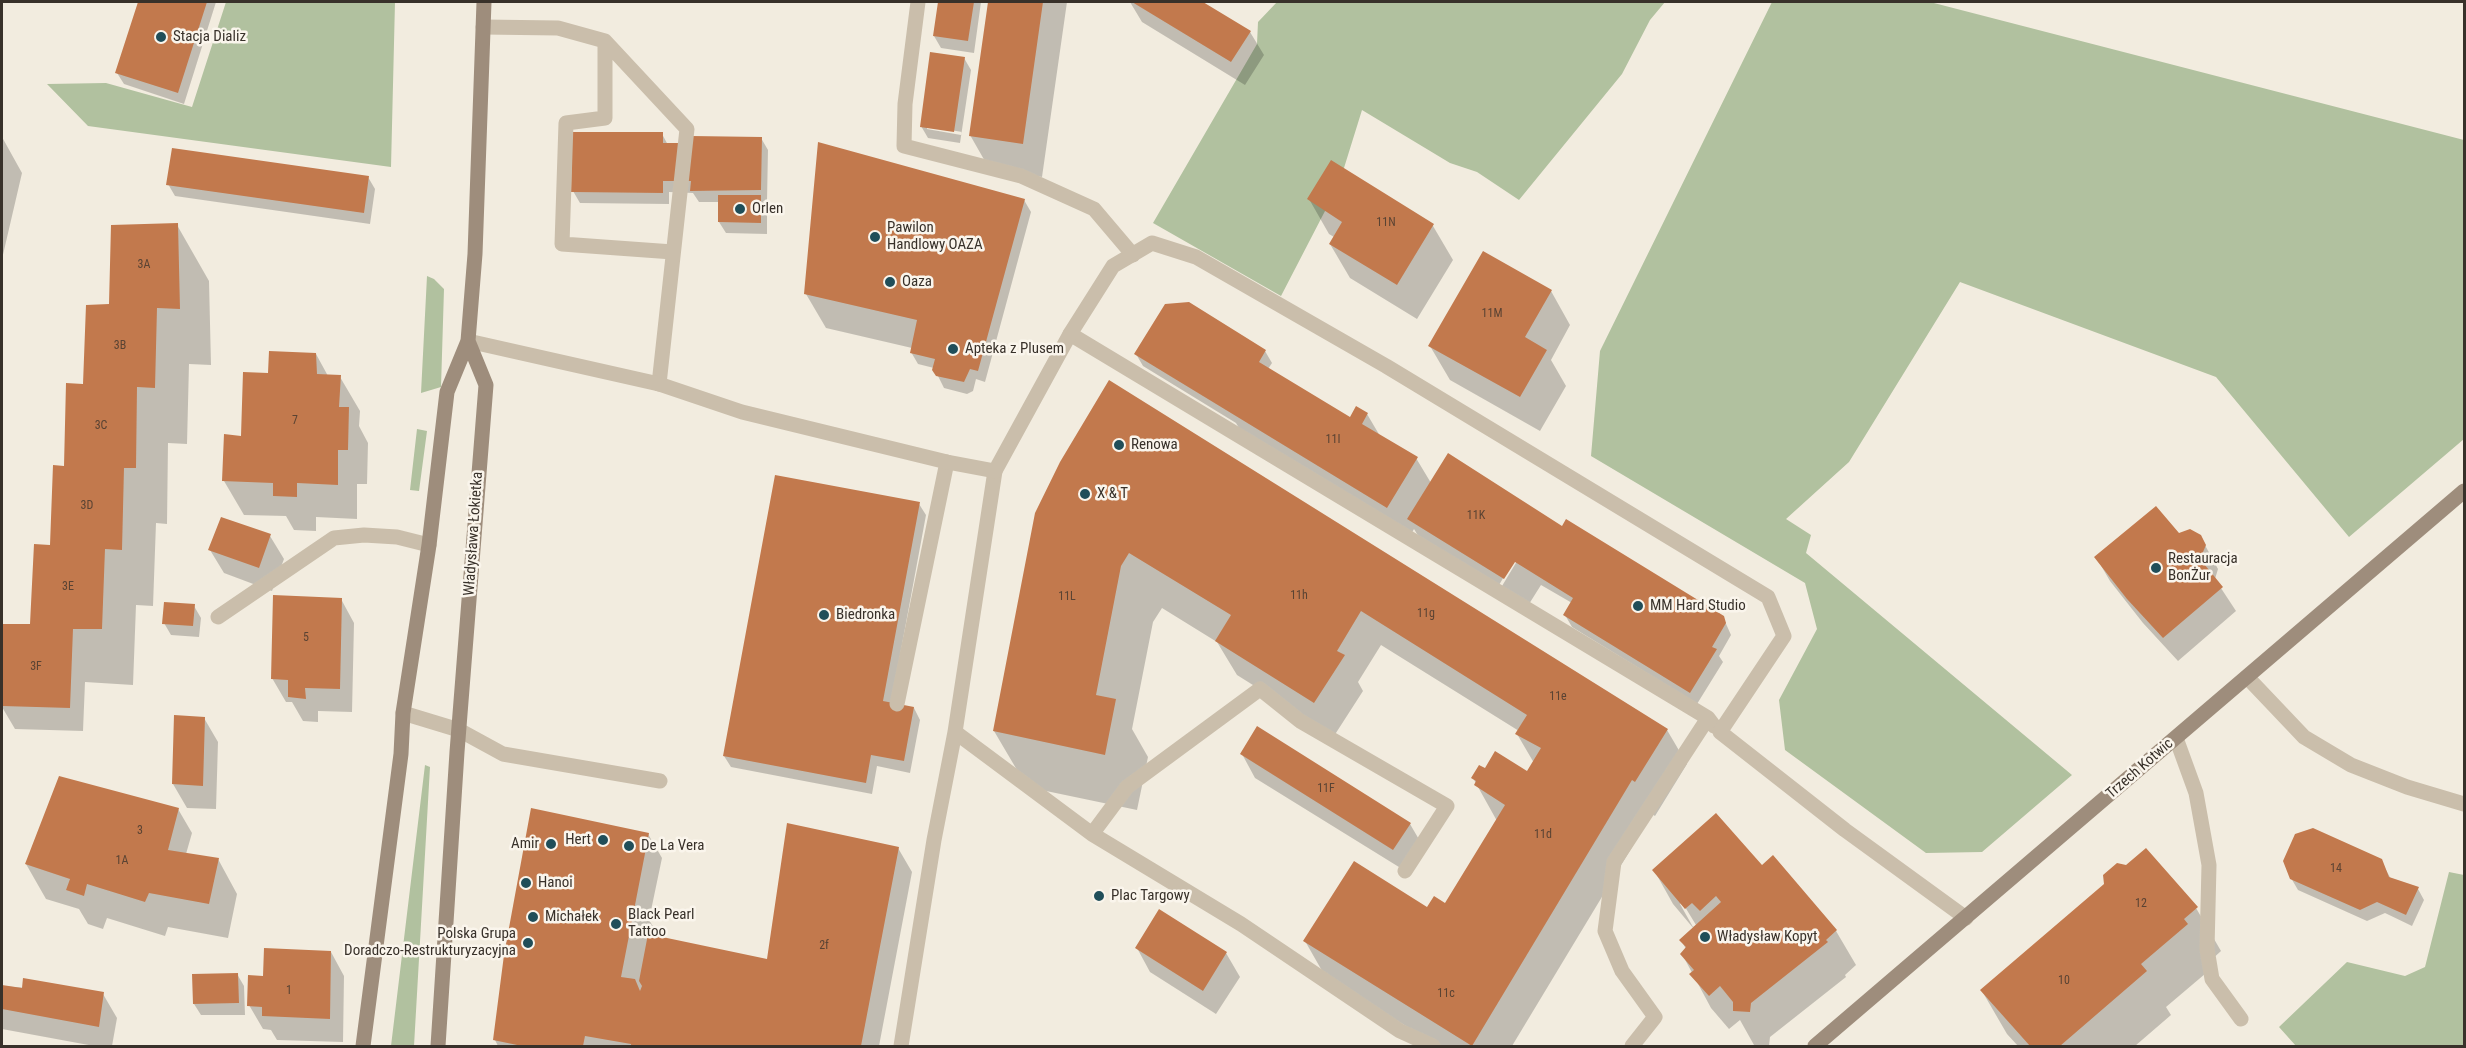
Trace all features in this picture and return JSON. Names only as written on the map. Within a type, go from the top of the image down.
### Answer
[{"type":"main road","name":"Władysława Łokietka","points":[[363,1047],[399,765],[403,713],[429,544],[447,392],[468,341],[475,254],[484,2]]},
{"type":"main road","name":"Władysława Łokietka","points":[[438,1047],[459,730],[486,385],[468,341]]},
{"type":"main road","name":"Trzech Kotwic","points":[[1815,1047],[2464,491]]},
{"type":"street","points":[[918,2],[905,104],[904,146],[1021,176],[1094,209],[1133,255]]},
{"type":"street","points":[[483,27],[558,28],[605,41],[687,129],[659,384]]},
{"type":"street","points":[[605,41],[605,118],[566,123],[562,244],[673,252]]},
{"type":"street","points":[[901,1047],[934,840],[955,732],[995,471],[1070,334],[1113,266],[1152,243],[1196,257],[1386,366],[1768,597],[1784,636],[1720,732]]},
{"type":"street","points":[[1070,334],[1708,718],[1720,732],[1845,830],[1966,918]]},
{"type":"street","points":[[468,341],[659,384],[742,412],[947,462],[995,471]]},
{"type":"street","points":[[897,704],[947,462]]},
{"type":"street","points":[[218,616],[334,538],[364,535],[397,537],[429,544]]},
{"type":"street","points":[[2247,678],[2304,737],[2351,765],[2406,787],[2464,804]]},
{"type":"street","points":[[1092,834],[1127,787],[1260,689],[1300,721],[1447,806],[1405,871]]},
{"type":"street","points":[[403,713],[459,730],[503,753],[660,781]]},
{"type":"street","points":[[1632,1047],[1655,1017],[1622,971],[1605,931],[1614,862],[1708,718]]},
{"type":"street","points":[[955,732],[1092,834],[1241,924],[1400,1031],[1432,1047]]},
{"type":"street","points":[[2176,738],[2196,793],[2209,866],[2207,949],[2212,979],[2241,1019]]},
{"type":"green space","points":[[226,2],[395,2],[391,167],[88,126],[47,84],[106,83],[192,107]]},
{"type":"green space","points":[[1277,2],[1665,2],[1650,20],[1622,74],[1519,200],[1477,172],[1450,163],[1362,110],[1339,184],[1281,296],[1153,223],[1257,44],[1258,22]]},
{"type":"green space","points":[[1772,2],[1930,2],[2464,140],[2464,439],[2349,537],[2216,377],[1960,282],[1849,462],[1786,519],[1811,535],[1806,553],[2072,775],[1982,852],[1926,853],[1785,750],[1779,700],[1817,629],[1805,583],[1591,456],[1600,351]]},
{"type":"green space","points":[[427,276],[434,279],[444,289],[441,387],[421,393]]},
{"type":"green space","points":[[417,429],[427,431],[419,491],[410,490]]},
{"type":"green space","points":[[425,765],[430,767],[414,1046],[391,1046]]},
{"type":"green space","points":[[2449,872],[2464,875],[2464,1046],[2296,1046],[2279,1027],[2347,962],[2405,976],[2425,967]]},
{"type":"building","name":"Stacja Dializ","points":[[138,2],[207,2],[178,93],[115,73]]},
{"type":"building","points":[[938,2],[974,2],[968,41],[933,36]]},
{"type":"building","points":[[988,2],[1043,2],[1023,144],[969,136]]},
{"type":"building","points":[[1132,2],[1203,2],[1251,31],[1231,62]]},
{"type":"building","points":[[930,52],[965,57],[954,132],[920,127]]},
{"type":"building","points":[[572,132],[663,132],[663,143],[691,143],[691,136],[762,137],[761,190],[690,191],[691,181],[663,181],[663,193],[571,192]]},
{"type":"building","points":[[818,142],[1025,199],[978,371],[970,369],[964,382],[936,376],[932,370],[935,359],[910,353],[917,320],[804,294]]},
{"type":"building","points":[[172,148],[369,176],[364,213],[166,185]]},
{"type":"building","points":[[1331,160],[1434,224],[1397,285],[1329,244],[1342,222],[1307,199]]},
{"type":"building","name":"Orlen","points":[[718,195],[761,195],[761,223],[718,222]]},
{"type":"building","points":[[178,223],[180,309],[157,308],[155,388],[137,387],[136,468],[124,468],[122,550],[105,549],[102,629],[73,629],[70,708],[2,706],[2,624],[30,624],[34,544],[50,545],[53,465],[64,466],[66,383],[83,384],[86,305],[109,304],[111,225]]},
{"type":"building","points":[[1483,251],[1552,290],[1525,337],[1547,350],[1520,397],[1428,346]]},
{"type":"building","points":[[1189,302],[1266,350],[1259,362],[1350,417],[1356,406],[1368,413],[1362,424],[1418,457],[1387,508],[1134,354],[1165,304]]},
{"type":"building","points":[[269,351],[316,353],[317,374],[341,375],[339,407],[349,407],[348,450],[338,450],[338,485],[297,483],[297,497],[273,496],[273,483],[222,481],[224,434],[241,436],[243,372],[268,373]]},
{"type":"building","points":[[1109,380],[1668,729],[1635,782],[1632,780],[1472,1046],[1303,941],[1354,861],[1427,907],[1434,896],[1445,903],[1505,805],[1474,785],[1476,781],[1471,778],[1479,765],[1485,768],[1495,751],[1527,771],[1541,748],[1515,734],[1527,715],[1361,611],[1337,651],[1345,655],[1314,703],[1215,641],[1231,615],[1129,553],[1121,566],[1096,695],[1116,699],[1105,755],[993,731],[1035,513],[1060,462]]},
{"type":"building","name":"MM Hard Studio","points":[[1448,453],[1562,526],[1566,519],[1724,616],[1726,623],[1712,647],[1717,649],[1690,693],[1563,615],[1573,598],[1515,562],[1504,579],[1407,519]]},
{"type":"building","name":"Biedronka","points":[[775,475],[920,502],[883,701],[914,707],[904,761],[871,755],[866,783],[723,756]]},
{"type":"building","name":"Restauracja BonŻur","points":[[2156,506],[2179,533],[2190,529],[2201,535],[2206,545],[2200,559],[2223,587],[2163,638],[2127,599],[2094,557]]},
{"type":"building","points":[[221,517],[271,534],[259,568],[208,550]]},
{"type":"building","points":[[273,595],[342,598],[340,689],[305,688],[306,699],[288,697],[288,680],[271,679]]},
{"type":"building","points":[[164,602],[195,604],[193,626],[162,624]]},
{"type":"building","points":[[174,715],[205,717],[203,786],[172,784]]},
{"type":"building","points":[[1257,726],[1411,823],[1393,850],[1240,754]]},
{"type":"building","points":[[59,776],[179,808],[168,850],[219,858],[209,904],[149,893],[145,902],[87,884],[84,896],[66,890],[70,879],[25,864]]},
{"type":"building","points":[[531,808],[649,833],[621,977],[635,979],[640,991],[642,986],[639,981],[648,934],[767,959],[787,823],[899,847],[861,1046],[631,1046],[631,1044],[585,1036],[583,1046],[522,1046],[493,1040],[504,955]]},
{"type":"building","points":[[1716,813],[1762,865],[1773,855],[1837,930],[1826,940],[1828,942],[1751,1003],[1750,1012],[1733,1011],[1733,1002],[1720,986],[1709,996],[1689,974],[1694,970],[1680,954],[1686,947],[1679,940],[1721,902],[1716,896],[1700,911],[1692,903],[1685,909],[1652,870]]},
{"type":"building","points":[[2313,828],[2382,859],[2389,877],[2419,887],[2406,915],[2377,902],[2360,910],[2290,879],[2283,861],[2295,834]]},
{"type":"building","points":[[2146,848],[2198,907],[2184,919],[2188,924],[2141,964],[2147,971],[2060,1046],[2030,1046],[1980,990],[2104,884],[2103,875],[2117,863],[2126,865]]},
{"type":"building","points":[[1159,909],[1227,952],[1203,991],[1135,948]]},
{"type":"building","points":[[264,948],[331,951],[330,1019],[262,1016],[262,1007],[247,1006],[248,975],[263,976]]},
{"type":"building","points":[[238,973],[239,1003],[193,1004],[192,974]]},
{"type":"building","points":[[23,978],[104,992],[99,1027],[2,1009],[2,985],[22,988]]},
{"type":"place","name":"Stacja Dializ","points":[[161,37]]},
{"type":"place","name":"Orlen","points":[[740,209]]},
{"type":"place","name":"Pawilon Handlowy OAZA","points":[[875,237]]},
{"type":"place","name":"Oaza","points":[[890,282]]},
{"type":"place","name":"Apteka z Plusem","points":[[953,349]]},
{"type":"place","name":"Renowa","points":[[1119,445]]},
{"type":"place","name":"X & T","points":[[1085,494]]},
{"type":"place","name":"Restauracja BonŻur","points":[[2156,568]]},
{"type":"place","name":"MM Hard Studio","points":[[1638,606]]},
{"type":"place","name":"Biedronka","points":[[824,615]]},
{"type":"place","name":"Hert","points":[[603,840]]},
{"type":"place","name":"Amir","points":[[551,844]]},
{"type":"place","name":"De La Vera","points":[[629,846]]},
{"type":"place","name":"Hanoi","points":[[526,883]]},
{"type":"place","name":"Plac Targowy","points":[[1099,896]]},
{"type":"place","name":"Michałek","points":[[533,917]]},
{"type":"place","name":"Black Pearl Tattoo","points":[[616,924]]},
{"type":"place","name":"Władysław Kopyt","points":[[1705,937]]},
{"type":"place","name":"Polska Grupa Doradczo-Restrukturyzacyjna","points":[[528,943]]}]
